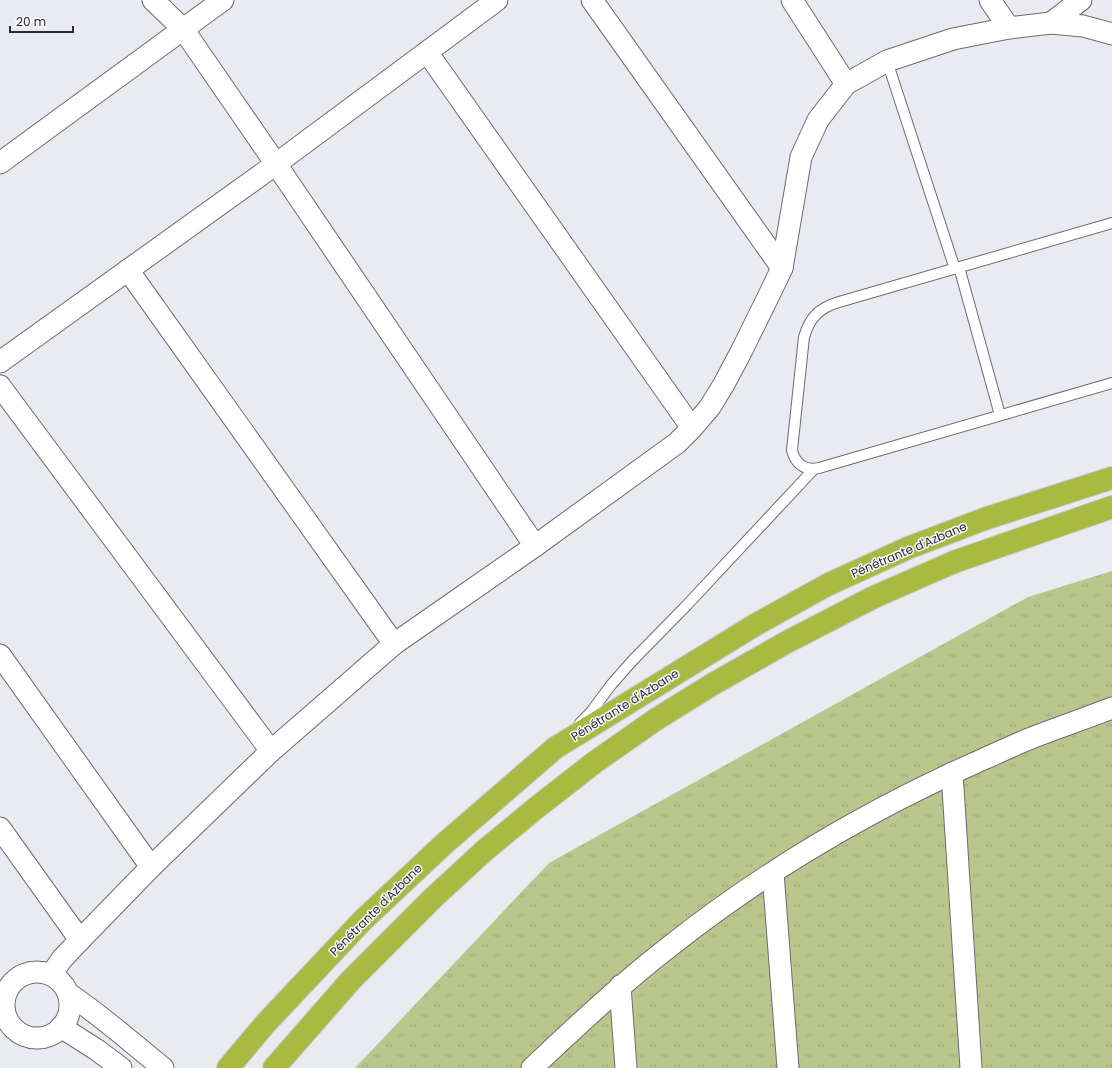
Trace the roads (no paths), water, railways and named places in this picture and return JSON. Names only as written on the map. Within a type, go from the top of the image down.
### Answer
[{"type":"highway","name":"Pénétrante d'Azbane","points":[[228,1068],[266,1023],[363,920],[444,844],[555,748],[755,625],[827,585],[908,548],[987,518],[1112,478]]},
{"type":"highway","points":[[274,1068],[352,980],[433,898],[478,856],[589,767],[655,720],[712,684],[780,646],[874,597],[954,562],[1112,507]]},
{"type":"street","points":[[152,0],[183,29],[535,546]]},
{"type":"street","points":[[0,163],[223,0]]},
{"type":"street","points":[[0,362],[276,164],[497,0]]},
{"type":"street","points":[[592,0],[782,268]]},
{"type":"street","points":[[792,0],[846,84]]},
{"type":"street","points":[[990,0],[1009,28]]},
{"type":"street","points":[[1051,23],[1081,0]]},
{"type":"street","points":[[51,975],[62,959],[151,867],[271,751],[394,644],[535,546],[677,443],[692,428],[710,407],[724,384],[759,318],[782,268],[801,157],[818,120],[846,84],[887,61],[953,40],[1009,28],[1051,23],[1083,26],[1112,34]]},
{"type":"street","points":[[427,52],[692,428]]},
{"type":"street","points":[[128,270],[394,644]]},
{"type":"street","points":[[0,386],[271,751]]},
{"type":"street","points":[[0,655],[151,867]]},
{"type":"street","points":[[532,1068],[620,986],[720,908],[773,872],[891,803],[952,773],[1033,738],[1112,708]]},
{"type":"street","points":[[952,773],[971,1068]]},
{"type":"street","points":[[0,828],[80,940]]},
{"type":"street","points":[[773,872],[788,1068]]},
{"type":"street","points":[[69,994],[70,1008],[66,1022],[61,1028],[45,1037],[36,1038],[26,1036],[18,1032],[4,1019],[5,998],[10,986],[7,981],[28,973],[43,972],[62,982],[69,994],[90,1008],[163,1068]]},
{"type":"street","points":[[620,986],[626,1068]]},
{"type":"street","points":[[61,1028],[92,1046],[121,1068]]},
{"type":"lane","points":[[887,61],[957,268],[1000,415]]},
{"type":"lane","points":[[1112,224],[838,302],[829,305],[820,311],[812,318],[804,337],[792,450],[793,456],[800,465],[809,469],[814,469],[1112,383]]},
{"type":"lane","points":[[555,748],[591,712],[633,660],[686,606],[814,469]]}]
